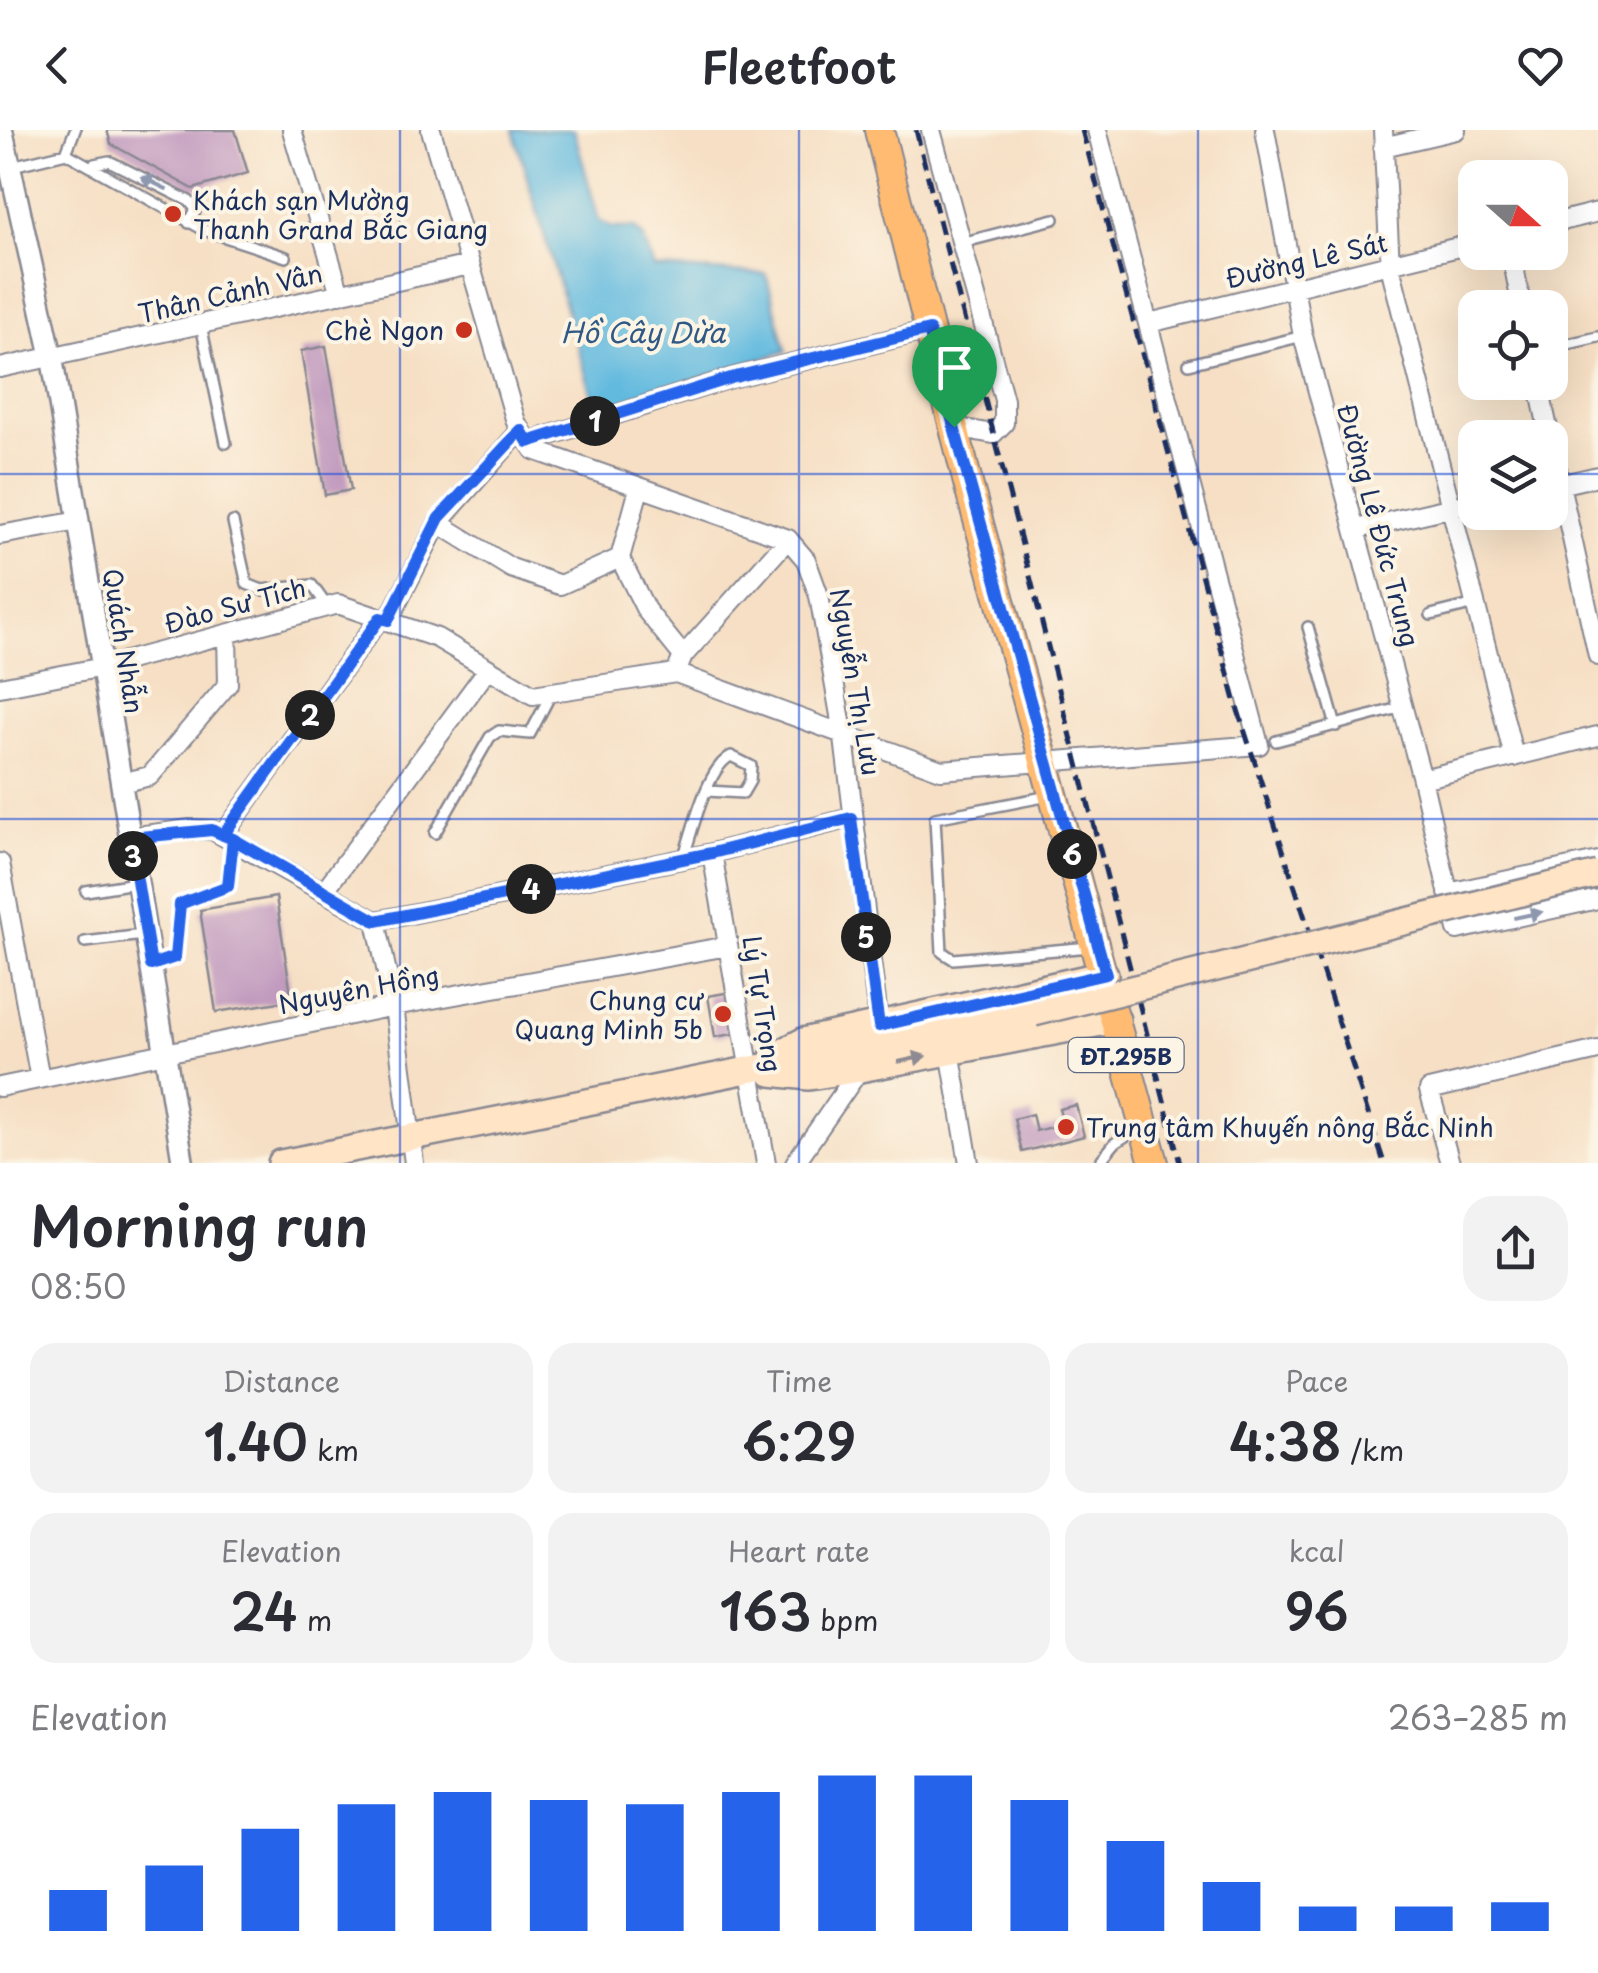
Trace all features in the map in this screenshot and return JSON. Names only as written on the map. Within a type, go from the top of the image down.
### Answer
[{"type":"main road","name":"ĐT.295B","points":[[879,130],[954,427],[1106,974],[1154,1163]]},
{"type":"main road","points":[[281,1163],[412,1150],[746,1071],[1034,1013],[1598,874]]},
{"type":"main road","points":[[746,1071],[804,1041],[1106,974]]},
{"type":"main road","points":[[746,1071],[809,1077],[860,1070],[1117,1020]]},
{"type":"street","points":[[292,130],[340,294]]},
{"type":"street","points":[[431,130],[525,436],[534,450],[565,465],[638,489],[788,539],[679,664],[620,558],[638,489]]},
{"type":"street","points":[[931,130],[1004,400],[1004,423],[992,434],[954,427]]},
{"type":"street","points":[[1097,130],[1149,324]]},
{"type":"street","name":"Đường Lê Đức Trung","points":[[1265,130],[1303,336],[1357,528],[1400,708],[1422,778],[1457,930],[1598,900]]},
{"type":"street","points":[[1456,130],[1383,139],[1390,266],[1514,757]]},
{"type":"street","name":"Quách Nhẫn","points":[[2,139],[52,358],[183,1163]]},
{"type":"street","points":[[1568,220],[1598,212]]},
{"type":"street","name":"Đường Lê Sát","points":[[1149,324],[1458,248]]},
{"type":"street","name":"Thân Cảnh Vân","points":[[0,368],[470,265]]},
{"type":"street","name":"Đào Sư Tích","points":[[0,688],[102,668],[338,604],[437,638],[526,692],[550,694],[679,664],[844,738],[941,770],[1259,745],[1149,324]]},
{"type":"street","points":[[228,837],[384,619],[438,523],[525,436],[731,378],[929,330]]},
{"type":"street","points":[[1568,483],[1598,476]]},
{"type":"street","points":[[1357,528],[1458,505]]},
{"type":"street","points":[[0,535],[78,520]]},
{"type":"street","points":[[438,523],[511,568],[560,585],[620,558]]},
{"type":"street","points":[[1566,530],[1598,656]]},
{"type":"street","name":"Nguyễn Thị Lưu","points":[[788,539],[806,560],[819,596],[844,738],[879,1026]]},
{"type":"street","points":[[122,783],[150,776],[228,684],[227,634]]},
{"type":"street","points":[[324,891],[488,669]]},
{"type":"street","points":[[1422,778],[1598,736]]},
{"type":"street","points":[[130,838],[190,829],[228,837],[376,921],[712,853],[851,818]]},
{"type":"street","name":"Lý Tự Trọng","points":[[712,853],[746,1071],[766,1163]]},
{"type":"street","points":[[1448,892],[1598,861]]},
{"type":"street","points":[[0,862],[40,1080]]},
{"type":"street","points":[[376,921],[394,1006],[412,1150]]},
{"type":"street","name":"Nguyên Hồng","points":[[0,1087],[394,1006],[728,946]]},
{"type":"street","points":[[1450,1163],[1428,1090],[1598,1050]]},
{"type":"street","points":[[950,1051],[969,1163]]},
{"type":"street","points":[[795,1163],[860,1070]]},
{"type":"lane","points":[[66,153],[75,130]]},
{"type":"lane","points":[[10,166],[66,153],[94,164],[109,161],[188,201],[196,209],[190,223]]},
{"type":"lane","points":[[94,164],[102,176],[216,236],[286,257]]},
{"type":"lane","points":[[961,243],[1054,219]]},
{"type":"lane","points":[[201,325],[226,443]]},
{"type":"lane","points":[[1189,364],[1303,336]]},
{"type":"lane","points":[[1568,344],[1598,337]]},
{"type":"lane","points":[[233,522],[247,584],[262,590],[312,585],[327,606]]},
{"type":"lane","points":[[1431,615],[1475,604]]},
{"type":"lane","points":[[1308,627],[1336,726]]},
{"type":"lane","points":[[435,833],[490,737],[499,732],[530,734],[550,694]]},
{"type":"lane","points":[[1276,741],[1400,708]]},
{"type":"lane","points":[[683,859],[707,791],[727,757],[751,766],[745,792],[707,791]]},
{"type":"lane","points":[[1055,795],[934,818],[942,952],[952,960],[1098,946]]},
{"type":"lane","points":[[151,965],[175,957],[180,904],[228,886],[228,837]]},
{"type":"lane","points":[[86,891],[138,883]]},
{"type":"lane","points":[[85,942],[146,935]]},
{"type":"lane","points":[[1102,1159],[1115,1142],[1144,1124]]},
{"type":"water","name":"Hồ Cây Dừa","points":[[513,130],[574,130],[599,221],[613,228],[634,228],[643,237],[654,268],[766,274],[786,351],[597,412]]},
{"type":"building","points":[[107,130],[235,130],[248,173],[193,189],[111,144]]},
{"type":"building","points":[[326,346],[351,490],[325,495],[301,351]]},
{"type":"building","points":[[276,897],[292,1000],[216,1012],[200,910]]},
{"type":"building","name":"Chung cư Quang Minh 5b","points":[[731,992],[739,1033],[715,1037],[708,996]]},
{"type":"building","name":"Trung tâm Khuyến nông Bắc Ninh","points":[[1076,1105],[1084,1136],[1022,1152],[1014,1119],[1032,1114],[1036,1131],[1063,1124],[1059,1109]]},
{"type":"railway","points":[[916,130],[1180,1163]]},
{"type":"railway","points":[[1082,130],[1236,704],[1384,1163]]},
{"type":"place","name":"Khách sạn Mường Thanh Grand Bắc Giang","points":[[173,214]]},
{"type":"place","name":"Chè Ngon","points":[[464,330]]},
{"type":"place","name":"Chung cư Quang Minh 5b","points":[[723,1014]]},
{"type":"place","name":"Trung tâm Khuyến nông Bắc Ninh","points":[[1066,1127]]},
{"type":"route","points":[[954,427],[929,330],[731,378],[528,442],[521,430],[439,518],[388,620],[380,618],[223,835],[233,839],[228,886],[180,904],[175,957],[151,965],[130,838],[190,829],[212,830],[223,835],[233,839],[376,921],[712,853],[851,818],[879,1026],[1106,974],[954,427]]}]
